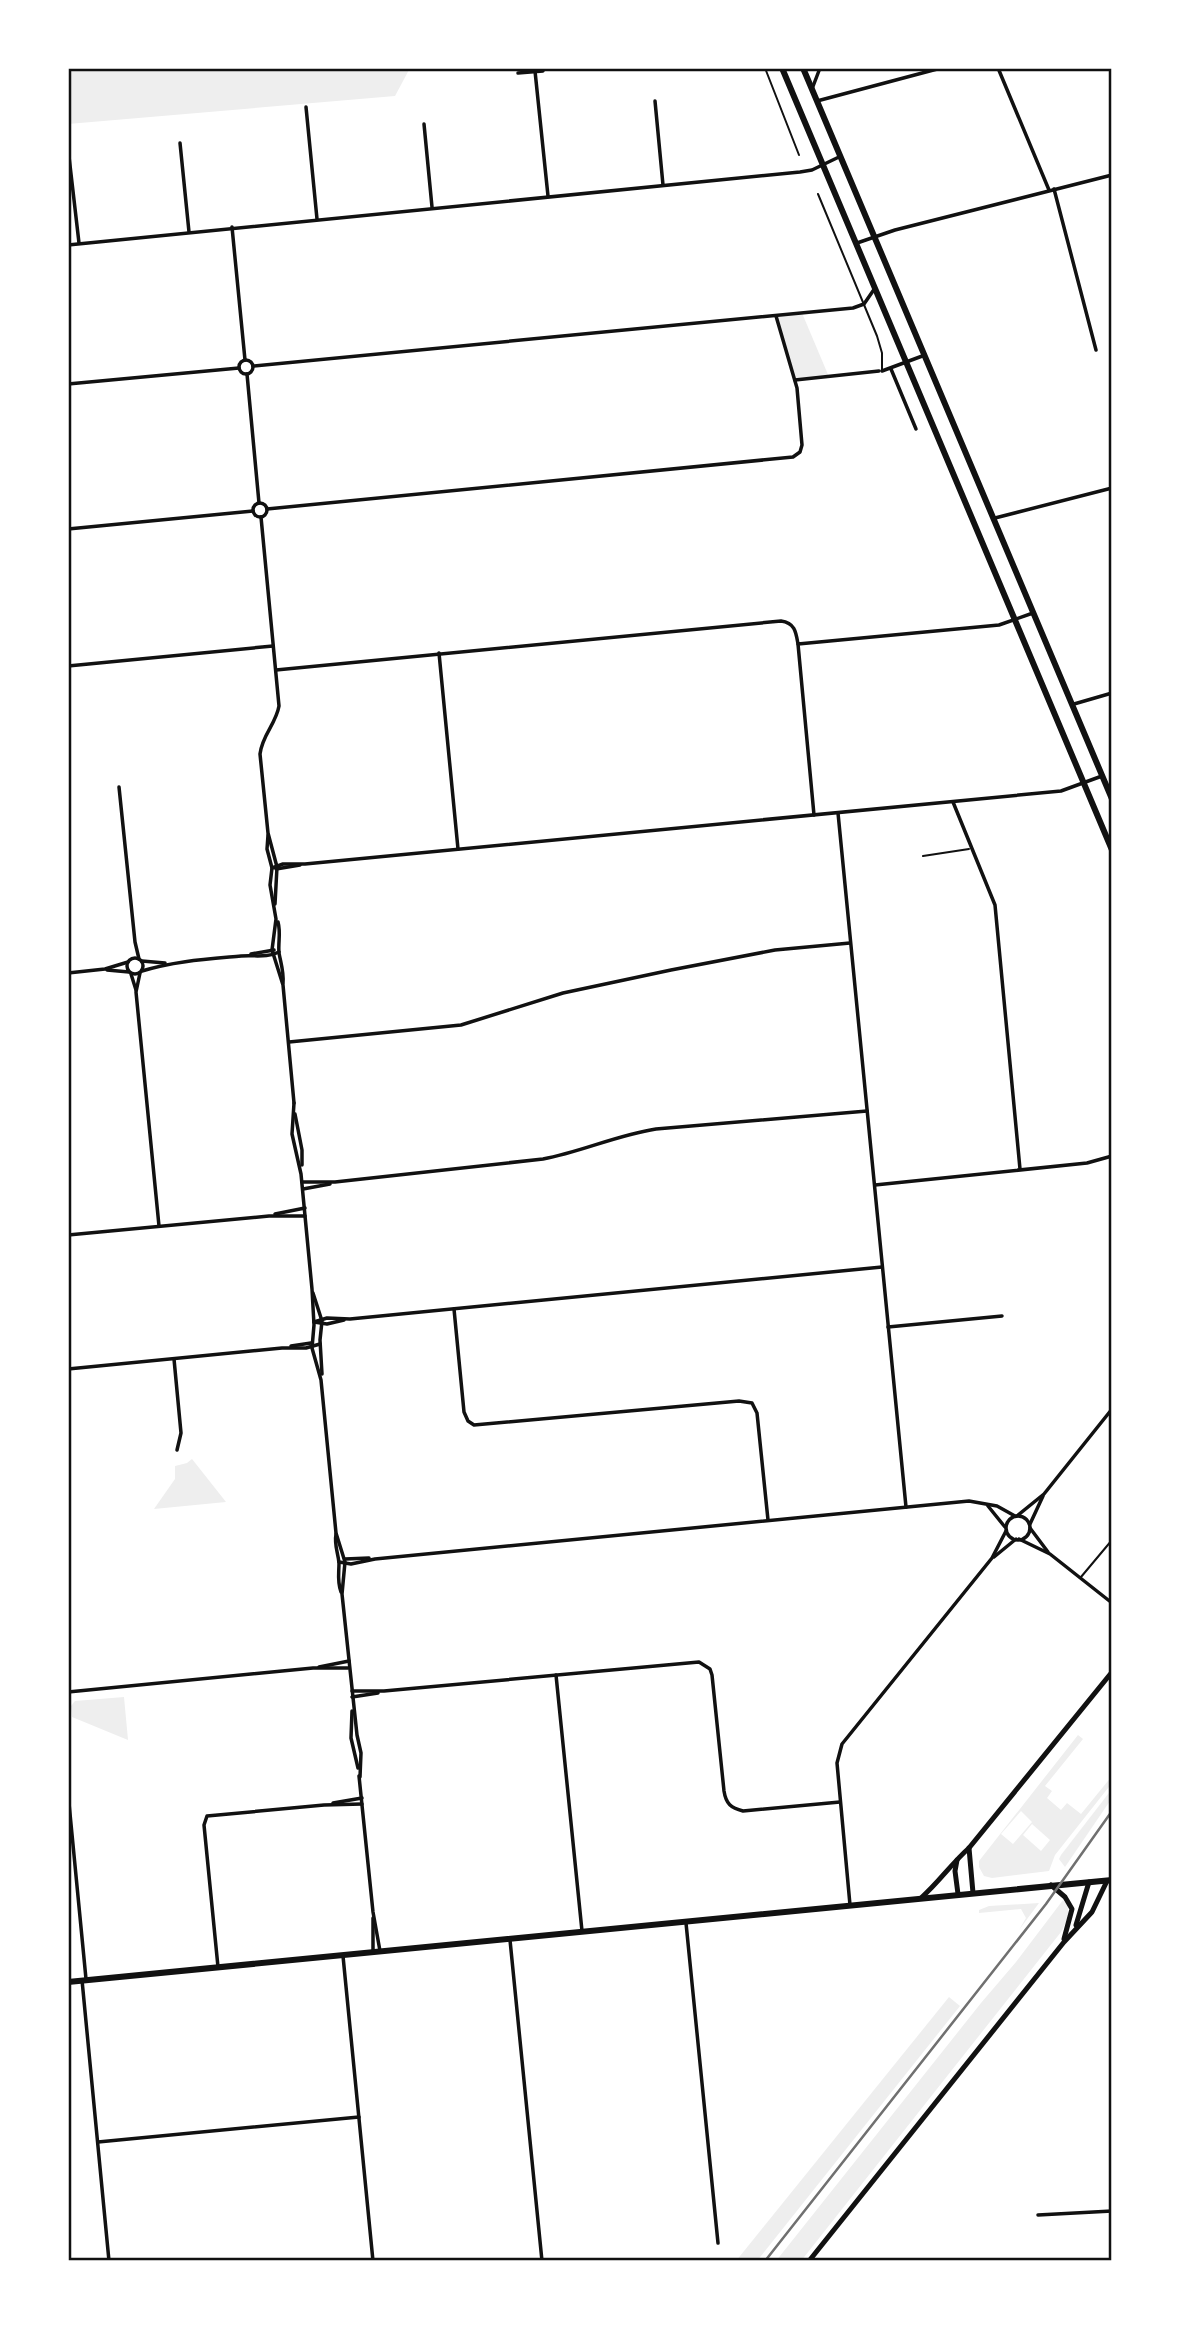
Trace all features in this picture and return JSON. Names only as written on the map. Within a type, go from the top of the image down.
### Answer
[{"type":"main road","points":[[782,68],[1112,850]]},
{"type":"main road","points":[[803,68],[1112,799]]},
{"type":"main road","points":[[921,1898],[970,1848],[1112,1672]]},
{"type":"main road","points":[[970,1848],[973,1893]]},
{"type":"main road","points":[[958,1858],[955,1871],[958,1894]]},
{"type":"main road","points":[[68,1982],[1109,1881]]},
{"type":"main road","points":[[809,2261],[1075,1927],[1091,1912],[1109,1881]]},
{"type":"main road","points":[[1075,1927],[1082,1912],[1089,1882]]},
{"type":"main road","points":[[1051,1885],[1072,1905],[1073,1912],[1063,1942]]},
{"type":"street","points":[[812,89],[820,68]]},
{"type":"street","points":[[817,101],[941,68]]},
{"type":"street","points":[[998,68],[1049,190]]},
{"type":"street","points":[[535,71],[548,196]]},
{"type":"street","points":[[518,73],[543,71]]},
{"type":"street","points":[[655,101],[663,185]]},
{"type":"street","points":[[306,107],[317,219]]},
{"type":"street","points":[[424,124],[432,207]]},
{"type":"street","points":[[180,143],[189,232]]},
{"type":"street","points":[[68,148],[79,243]]},
{"type":"street","points":[[68,244],[800,172],[841,156]]},
{"type":"street","points":[[856,243],[1054,188],[1112,175]]},
{"type":"street","points":[[1054,188],[1096,350]]},
{"type":"street","points":[[232,227],[245,360]]},
{"type":"street","points":[[253,366],[853,308],[864,304],[875,288]]},
{"type":"street","points":[[267,509],[798,455],[802,445],[795,380],[776,316]]},
{"type":"street","points":[[795,380],[881,371],[925,355]]},
{"type":"street","points":[[245,360],[253,366]]},
{"type":"street","points":[[239,368],[240,363],[245,360]]},
{"type":"street","points":[[247,374],[253,366]]},
{"type":"street","points":[[239,368],[242,373],[247,374]]},
{"type":"street","points":[[68,384],[239,368]]},
{"type":"street","points":[[891,369],[916,429]]},
{"type":"street","points":[[247,374],[259,503]]},
{"type":"street","points":[[994,519],[1112,488]]},
{"type":"street","points":[[259,503],[267,509]]},
{"type":"street","points":[[259,503],[253,510],[254,515],[261,517]]},
{"type":"street","points":[[261,517],[267,509]]},
{"type":"street","points":[[68,529],[253,510]]},
{"type":"street","points":[[261,517],[279,712],[264,737],[260,754],[268,833],[267,849],[275,867],[270,885],[276,919],[273,953],[283,985]]},
{"type":"street","points":[[798,644],[999,625],[1033,613]]},
{"type":"street","points":[[276,670],[781,621],[790,623],[798,644],[814,815]]},
{"type":"street","points":[[68,666],[273,646]]},
{"type":"street","points":[[439,653],[458,849]]},
{"type":"street","points":[[1072,704],[1112,693]]},
{"type":"street","points":[[275,867],[1061,791],[1102,776]]},
{"type":"street","points":[[119,787],[135,942],[141,972],[136,992]]},
{"type":"street","points":[[953,802],[995,905],[1020,1170]]},
{"type":"street","points":[[838,813],[906,1507]]},
{"type":"street","points":[[276,919],[281,935],[279,952],[284,968],[283,985],[294,1103],[302,1150],[302,1182],[314,1322],[312,1345],[321,1380],[336,1534],[345,1562],[342,1594],[353,1707],[351,1738],[360,1777],[376,1951]]},
{"type":"street","points":[[135,942],[127,967],[136,992],[159,1226]]},
{"type":"street","points":[[289,1042],[461,1026],[563,993],[775,950],[850,943]]},
{"type":"street","points":[[68,973],[105,969],[130,960],[167,963],[279,952]]},
{"type":"street","points":[[105,969],[141,972],[167,963]]},
{"type":"street","points":[[303,1189],[335,1182],[542,1159],[568,1154],[632,1133],[656,1129],[867,1111]]},
{"type":"street","points":[[875,1185],[1087,1163],[1112,1156]]},
{"type":"street","points":[[302,1182],[335,1182]]},
{"type":"street","points":[[269,1216],[305,1208]]},
{"type":"street","points":[[68,1235],[269,1216],[305,1216]]},
{"type":"street","points":[[314,1322],[882,1267]]},
{"type":"street","points":[[312,1289],[322,1322],[321,1380]]},
{"type":"street","points":[[454,1309],[464,1412],[468,1421],[474,1425],[739,1401],[752,1403],[757,1413],[768,1520]]},
{"type":"street","points":[[888,1327],[1002,1316]]},
{"type":"street","points":[[68,1369],[320,1344]]},
{"type":"street","points":[[174,1359],[181,1433],[177,1450]]},
{"type":"street","points":[[850,1905],[837,1763],[842,1744],[992,1558],[1008,1520],[1044,1494],[1112,1409]]},
{"type":"street","points":[[992,1558],[1027,1535],[1044,1494]]},
{"type":"street","points":[[339,1562],[969,1501],[997,1506],[1026,1519],[1050,1553],[1112,1603]]},
{"type":"street","points":[[987,1504],[1006,1530],[1018,1539],[1050,1553]]},
{"type":"street","points":[[336,1534],[334,1546],[339,1562],[337,1580],[342,1594]]},
{"type":"street","points":[[313,1668],[349,1661]]},
{"type":"street","points":[[352,1692],[699,1662],[710,1669],[712,1675],[725,1798],[728,1804],[743,1811],[840,1802]]},
{"type":"street","points":[[68,1692],[313,1668],[349,1667]]},
{"type":"street","points":[[556,1675],[582,1931]]},
{"type":"street","points":[[352,1697],[383,1691]]},
{"type":"street","points":[[68,1793],[110,2261]]},
{"type":"street","points":[[324,1805],[362,1798]]},
{"type":"street","points":[[218,1967],[204,1825],[207,1816],[362,1804]]},
{"type":"street","points":[[686,1921],[718,2243]]},
{"type":"street","points":[[510,1938],[542,2261]]},
{"type":"street","points":[[343,1954],[373,2261]]},
{"type":"street","points":[[98,2142],[359,2117]]},
{"type":"street","points":[[1038,2215],[1112,2211]]},
{"type":"lane","points":[[765,68],[799,155]]},
{"type":"lane","points":[[818,194],[881,348],[881,371]]},
{"type":"lane","points":[[923,856],[971,848]]},
{"type":"lane","points":[[1081,1578],[1112,1540]]},
{"type":"shaded area","points":[[68,68],[410,68],[395,96],[68,124]]},
{"type":"shaded area","points":[[802,313],[829,377],[795,380],[776,316]]},
{"type":"shaded area","points":[[192,1459],[226,1502],[154,1509],[175,1479],[175,1466]]},
{"type":"shaded area","points":[[124,1697],[128,1740],[72,1717],[71,1706],[75,1701]]},
{"type":"shaded area","points":[[1078,1735],[1083,1739],[1045,1786],[1052,1791],[1047,1798],[1061,1810],[1067,1803],[1081,1814],[1112,1776],[1112,1783],[1055,1855],[1049,1871],[992,1878],[984,1876],[979,1861]],"holes":[[[1021,1811],[1032,1822],[1013,1844],[1001,1834]],[[1032,1824],[1050,1840],[1041,1851],[1023,1835]]]},
{"type":"shaded area","points":[[1112,1789],[1112,1798],[1065,1867],[1059,1859],[1061,1855]]},
{"type":"shaded area","points":[[1063,1900],[1068,1911],[1061,1932],[801,2261],[776,2261],[1016,1962]]},
{"type":"shaded area","points":[[1039,1903],[1019,1930],[1026,1918],[1021,1909],[979,1913],[979,1910],[989,1906]]},
{"type":"shaded area","points":[[949,1997],[960,2006],[757,2261],[736,2261]]},
{"type":"railway","points":[[765,2261],[1046,1904],[1112,1811]]}]
